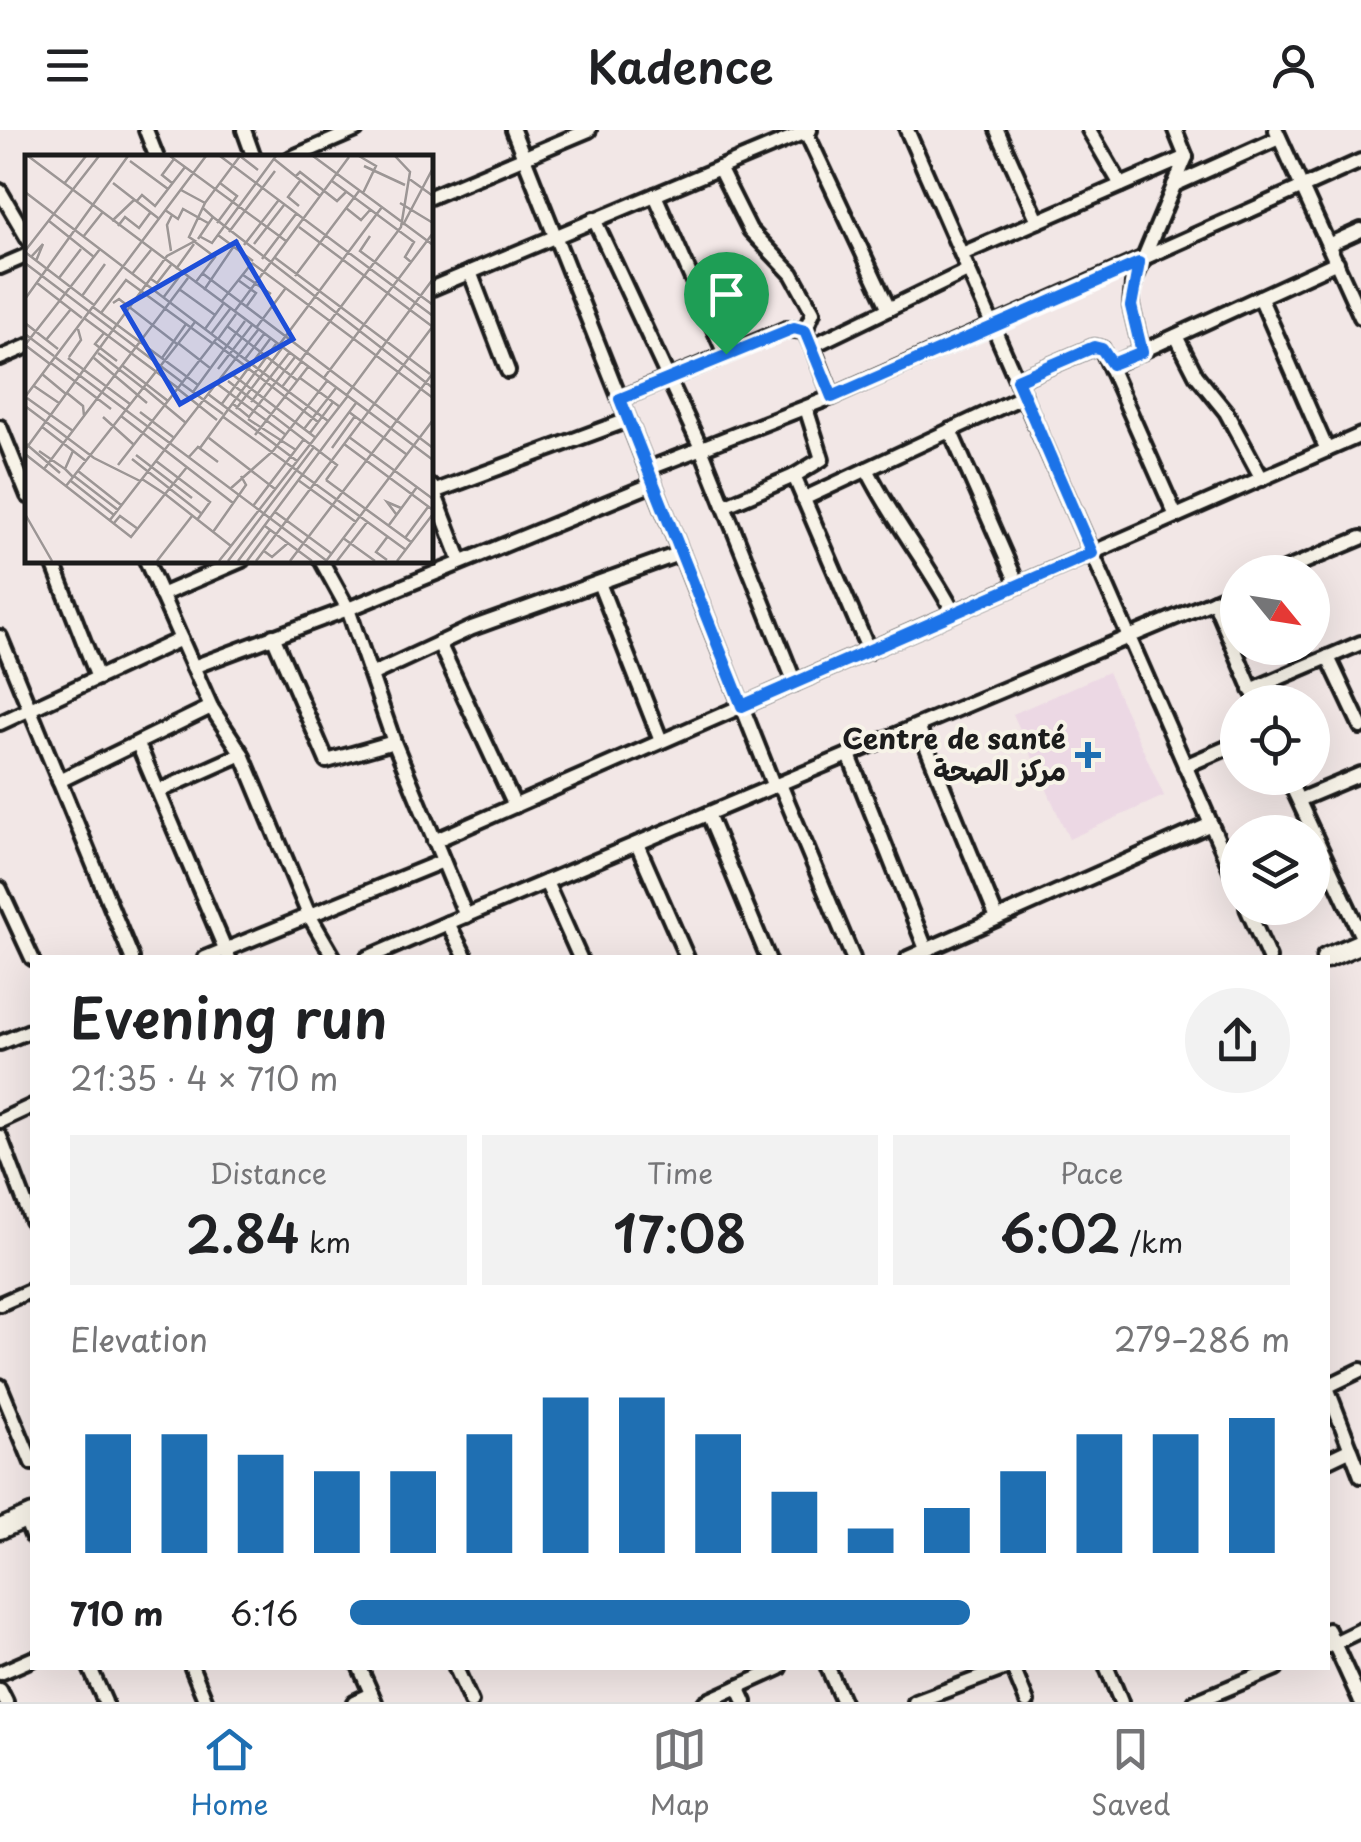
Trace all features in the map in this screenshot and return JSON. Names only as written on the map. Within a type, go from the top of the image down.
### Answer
[{"type":"street","points":[[146,130],[156,155]]},
{"type":"street","points":[[244,130],[253,155]]},
{"type":"street","points":[[513,130],[742,706],[853,955]]},
{"type":"street","points":[[432,197],[589,130]]},
{"type":"street","points":[[908,130],[1220,845]]},
{"type":"street","points":[[997,130],[1038,221]]},
{"type":"street","points":[[1089,130],[1121,185]]},
{"type":"street","points":[[1142,352],[1131,306],[1139,263],[1186,157],[1175,130]]},
{"type":"street","points":[[432,288],[808,131],[889,310]]},
{"type":"street","points":[[298,155],[347,132]]},
{"type":"street","points":[[1174,185],[1278,134],[1361,317]]},
{"type":"street","points":[[962,254],[1186,157]]},
{"type":"street","points":[[648,469],[832,397],[1304,190],[1361,161]]},
{"type":"street","points":[[720,168],[750,230],[808,296],[813,312],[805,331],[832,397]]},
{"type":"street","points":[[0,191],[25,234]]},
{"type":"street","points":[[655,195],[726,354]]},
{"type":"street","points":[[594,219],[701,448],[796,683]]},
{"type":"street","points":[[1328,244],[1361,230]]},
{"type":"street","points":[[0,266],[25,256]]},
{"type":"street","points":[[1112,364],[1336,262]]},
{"type":"street","points":[[812,346],[969,270]]},
{"type":"street","points":[[470,272],[508,371]]},
{"type":"street","points":[[1260,297],[1327,450]]},
{"type":"street","points":[[620,399],[786,328],[805,331]]},
{"type":"street","points":[[1176,336],[1196,375],[1226,412],[1262,479]]},
{"type":"street","points":[[0,358],[25,347]]},
{"type":"street","points":[[1017,380],[1094,347],[1102,349],[1112,364],[1176,516]]},
{"type":"street","points":[[803,499],[1024,396]]},
{"type":"street","points":[[724,506],[794,476],[822,459],[806,408]]},
{"type":"street","points":[[461,562],[433,488],[628,420]]},
{"type":"street","points":[[0,428],[25,489]]},
{"type":"street","points":[[950,430],[1018,585]]},
{"type":"street","points":[[434,841],[1361,436]]},
{"type":"street","points":[[867,469],[887,509],[936,578],[954,613]]},
{"type":"street","points":[[794,476],[868,651]]},
{"type":"street","points":[[193,667],[348,610],[654,484]]},
{"type":"street","points":[[1320,555],[1361,538]]},
{"type":"street","points":[[373,674],[440,644],[681,553]]},
{"type":"street","points":[[53,562],[98,678]]},
{"type":"street","points":[[147,562],[211,708],[242,754],[309,916],[332,955]]},
{"type":"street","points":[[161,595],[237,562]]},
{"type":"street","points":[[322,562],[348,610],[394,742],[466,916]]},
{"type":"street","points":[[599,582],[661,742]]},
{"type":"street","points":[[373,955],[1220,598]]},
{"type":"street","points":[[1214,601],[1249,685]]},
{"type":"street","points":[[274,636],[327,761],[394,742]]},
{"type":"street","points":[[0,723],[180,639]]},
{"type":"street","points":[[1,640],[131,955]]},
{"type":"street","points":[[1330,656],[1361,643]]},
{"type":"street","points":[[440,644],[515,806]]},
{"type":"street","points":[[1330,661],[1361,727]]},
{"type":"street","points":[[1275,685],[1313,665]]},
{"type":"street","points":[[59,780],[211,708]]},
{"type":"street","points":[[918,726],[997,918]]},
{"type":"street","points":[[138,744],[228,953],[443,861]]},
{"type":"street","points":[[1185,766],[1220,751]]},
{"type":"street","points":[[159,790],[242,754]]},
{"type":"street","points":[[849,755],[926,949]]},
{"type":"street","points":[[1298,800],[1361,774]]},
{"type":"street","points":[[1296,795],[1361,939],[1330,956]]},
{"type":"street","points":[[708,814],[767,955]]},
{"type":"street","points":[[914,955],[1211,824]]},
{"type":"street","points":[[638,844],[687,955]]},
{"type":"street","points":[[546,882],[579,955]]},
{"type":"street","points":[[0,889],[31,955]]},
{"type":"street","points":[[448,923],[464,955]]},
{"type":"street","points":[[1254,925],[1268,955]]},
{"type":"street","points":[[0,1044],[30,1031]]},
{"type":"street","points":[[0,1121],[30,1107]]},
{"type":"street","points":[[0,1137],[30,1216]]},
{"type":"street","points":[[0,1304],[30,1291]]},
{"type":"street","points":[[1330,1387],[1361,1370]]},
{"type":"street","points":[[0,1386],[30,1458]]},
{"type":"street","points":[[1330,1394],[1361,1476]]},
{"type":"street","points":[[1330,1459],[1350,1449]]},
{"type":"street","points":[[0,1528],[28,1516]]},
{"type":"street","points":[[1361,1630],[1330,1640],[1361,1702]]},
{"type":"street","points":[[0,1673],[30,1660]]},
{"type":"street","points":[[91,1670],[105,1702]]},
{"type":"street","points":[[193,1670],[206,1702]]},
{"type":"street","points":[[354,1702],[373,1698],[361,1670]]},
{"type":"street","points":[[457,1670],[470,1702]]},
{"type":"street","points":[[705,1702],[776,1670]]},
{"type":"street","points":[[829,1670],[843,1702]]},
{"type":"street","points":[[915,1702],[1004,1670]]},
{"type":"street","points":[[1011,1670],[1027,1702]]},
{"type":"street","points":[[1108,1670],[1121,1702]]},
{"type":"street","points":[[1195,1702],[1260,1671]]},
{"type":"street","points":[[738,1687],[745,1702]]},
{"type":"street","points":[[0,1690],[6,1702]]},
{"type":"shaded area","name":"Centre de santé مركز الصحة","points":[[1108,672],[1164,796],[1069,839],[1013,714]]},
{"type":"place","name":"Centre de santé مركز الصحة","points":[[1088,755]]},
{"type":"route","points":[[1139,263],[1131,306],[1142,352],[1112,364],[1102,349],[1094,347],[1017,380],[1092,553],[742,706],[620,399],[726,354],[786,328],[799,328],[805,331],[832,397],[1139,263]]}]
